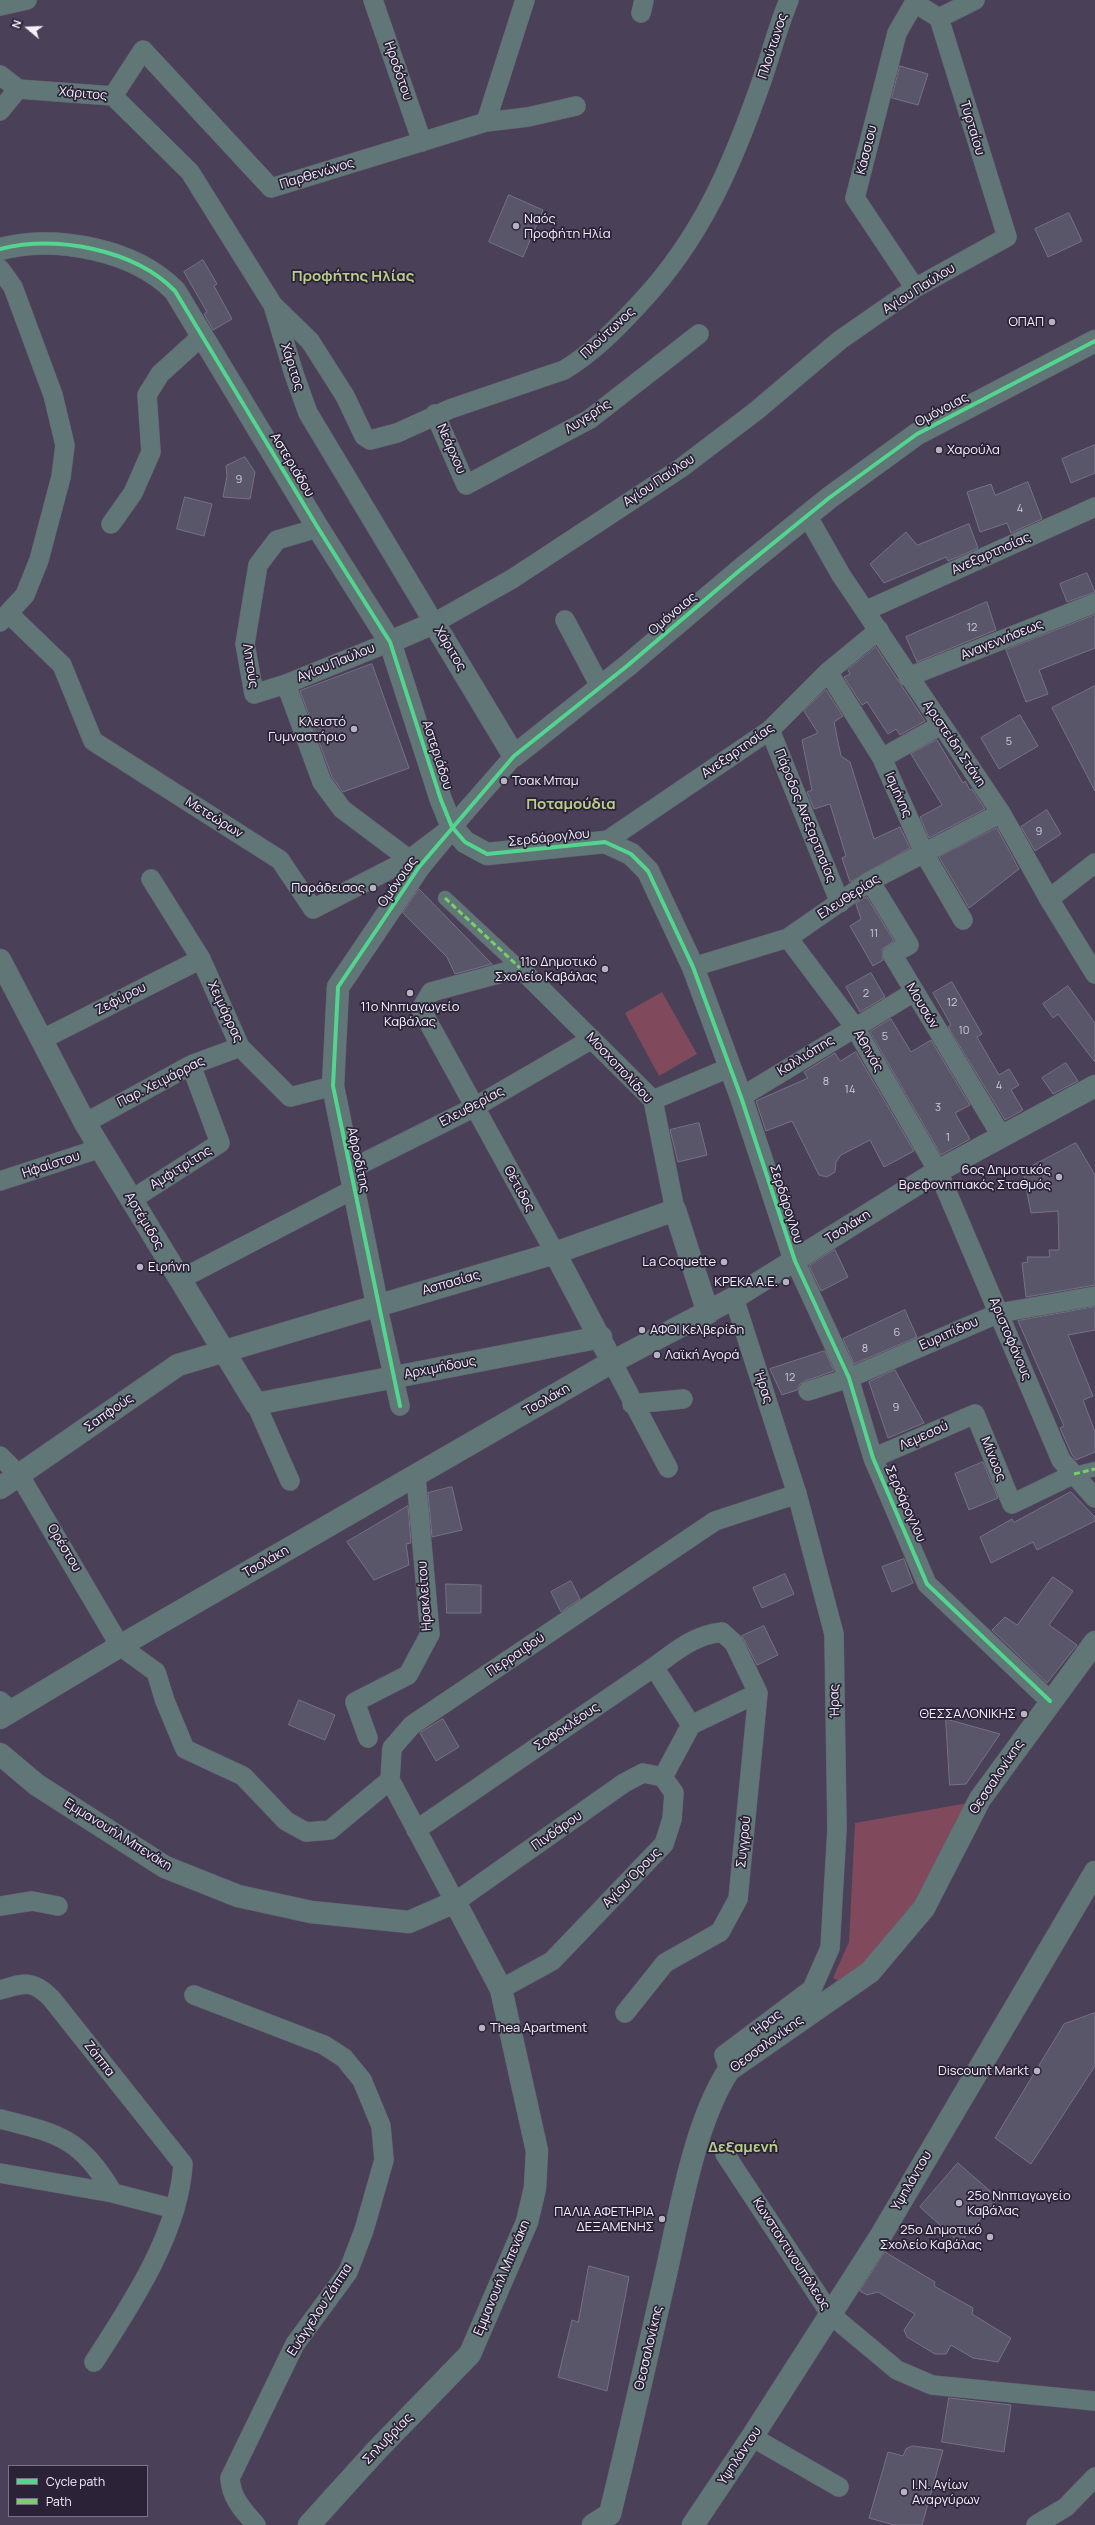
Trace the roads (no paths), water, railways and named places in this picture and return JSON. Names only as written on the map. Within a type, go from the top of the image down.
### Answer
[{"type":"street","points":[[0,6],[27,0]]},
{"type":"street","name":"Ηροδότου","points":[[373,0],[422,142]]},
{"type":"street","points":[[486,122],[525,0]]},
{"type":"street","name":"Πλούτωνος","points":[[273,305],[310,341],[345,396],[367,440],[374,440],[397,433],[435,414],[564,370],[588,354],[652,292],[681,255],[718,192],[761,82],[789,0]]},
{"type":"street","points":[[916,1],[939,18],[975,0]]},
{"type":"street","name":"Κάσσιου","points":[[915,288],[854,198],[897,33],[916,1]]},
{"type":"street","name":"Τυρταίου","points":[[939,18],[1007,237]]},
{"type":"street","name":"Παρθενώνος","points":[[113,96],[143,50],[271,188],[486,122],[528,117],[576,106]]},
{"type":"street","points":[[0,75],[18,89],[0,111]]},
{"type":"street","name":"Χάριτος","points":[[18,89],[113,96],[190,172],[273,305],[294,374],[308,413],[514,756]]},
{"type":"street","name":"Αγίου Παύλου","points":[[286,684],[390,642],[434,622],[512,578],[681,468],[756,412],[840,340],[915,288],[1007,237]]},
{"type":"street","name":"Αστεριάδου","points":[[0,249],[24,244],[68,245],[116,256],[140,266],[160,277],[175,291],[203,335],[318,528],[390,642],[441,800],[452,827]]},
{"type":"street","points":[[0,269],[16,294],[53,395],[65,445],[61,478],[39,560],[25,595],[5,618]]},
{"type":"street","name":"Λυγερής","points":[[466,485],[590,418],[699,334]]},
{"type":"street","points":[[111,524],[133,493],[151,452],[147,395],[160,374],[203,335]]},
{"type":"street","name":"Ομόνοιας","points":[[338,986],[414,863],[452,827],[514,756],[600,688],[739,571],[808,517],[829,498],[917,434],[1095,341]]},
{"type":"street","name":"Νεάρχου","points":[[435,414],[466,485]]},
{"type":"street","name":"Ανεξαρτησίας","points":[[865,611],[1095,507]]},
{"type":"street","name":"Αριστείδη Στάνη","points":[[808,517],[840,576],[879,630],[908,677],[1001,813],[1049,899],[1095,974]]},
{"type":"street","name":"Λητούς","points":[[286,684],[254,694],[245,644],[258,565],[277,540],[318,528]]},
{"type":"street","name":"Αναγεννήσεως","points":[[908,677],[1095,603]]},
{"type":"street","name":"Μετεώρων","points":[[5,618],[62,665],[93,741],[280,860],[313,909],[414,863]]},
{"type":"street","points":[[565,620],[600,688]]},
{"type":"street","name":"Ανεξαρτησίας","points":[[605,842],[770,730],[828,672],[879,630]]},
{"type":"street","name":"Ισμήνης","points":[[828,672],[882,758],[924,853],[963,920]]},
{"type":"street","points":[[286,684],[322,782],[342,809],[414,863]]},
{"type":"street","points":[[882,758],[940,725]]},
{"type":"street","name":"Πάροδος Ανεξαρτησίας","points":[[770,730],[840,903]]},
{"type":"street","name":"Ελευθερίας","points":[[693,967],[788,938],[870,882],[1001,813]]},
{"type":"street","name":"Σερδάρογλου","points":[[452,827],[465,842],[487,854],[605,842],[631,854],[648,871],[693,967],[731,1067],[795,1261],[848,1378],[873,1458],[927,1584],[1050,1701]]},
{"type":"street","points":[[1049,899],[1095,863]]},
{"type":"street","name":"Χειμάρρας","points":[[151,879],[200,959],[240,1047],[290,1097],[333,1086]]},
{"type":"street","name":"Μουσών","points":[[870,882],[909,944],[892,954],[1002,1137]]},
{"type":"street","name":"Μοσχοπολίδου","points":[[445,898],[520,968],[653,1100],[675,1210],[708,1313]]},
{"type":"street","name":"Αθηνάς","points":[[788,938],[854,1026],[938,1171]]},
{"type":"street","name":"Ζεφύρου","points":[[41,1040],[200,959]]},
{"type":"street","name":"Θέτιδος","points":[[520,968],[431,992],[421,1010],[473,1108],[600,1337],[632,1404],[668,1468]]},
{"type":"street","name":"Αρτέμιδος","points":[[2,969],[85,1123],[102,1148],[179,1280],[225,1351],[256,1404],[290,1481]]},
{"type":"street","name":"Αφροδίτης","points":[[338,986],[333,1086],[377,1304],[400,1406]]},
{"type":"street","name":"Καλλιόπης","points":[[741,1097],[854,1026],[914,992]]},
{"type":"street","name":"Ελευθερίας","points":[[179,1280],[592,1039]]},
{"type":"street","name":"Παρ. Χειμάρρας","points":[[85,1123],[191,1065],[240,1047]]},
{"type":"street","name":"Αμφιτρίτης","points":[[131,1200],[220,1143],[191,1065]]},
{"type":"street","points":[[653,1100],[731,1067]]},
{"type":"street","name":"Τσολάκη","points":[[4,1710],[120,1646],[416,1477],[612,1362],[708,1313],[795,1261],[938,1171],[1095,1086]]},
{"type":"street","name":"Ηφαίστου","points":[[0,1181],[102,1148]]},
{"type":"street","name":"Αριστοφάνους","points":[[938,1171],[1061,1460],[1095,1498]]},
{"type":"street","name":"Ασπασίας","points":[[225,1351],[377,1304],[554,1253],[675,1210]]},
{"type":"street","name":"Ευριπίδου","points":[[808,1392],[848,1378],[999,1312],[1095,1296]]},
{"type":"street","name":"Ήρας","points":[[729,2070],[724,2055],[812,1989],[830,1948],[837,1829],[834,1634],[797,1494],[734,1298]]},
{"type":"street","name":"Αρχιμήδους","points":[[256,1404],[600,1337]]},
{"type":"street","name":"Σαπφούς","points":[[0,1488],[20,1476],[178,1365],[225,1351]]},
{"type":"street","points":[[632,1404],[683,1399]]},
{"type":"street","name":"Μίνωος","points":[[975,1414],[1012,1504],[1074,1474]]},
{"type":"street","name":"Λεμεσού","points":[[873,1458],[975,1414]]},
{"type":"street","name":"Ορέστου","points":[[0,1456],[20,1476],[120,1646]]},
{"type":"street","points":[[1074,1474],[1095,1470]]},
{"type":"street","name":"Ηρακλείτου","points":[[368,1738],[355,1702],[408,1675],[430,1634],[416,1477]]},
{"type":"street","name":"Περραιβού","points":[[390,1780],[392,1748],[412,1726],[715,1521],[797,1494]]},
{"type":"street","name":"Σοφοκλέους","points":[[416,1830],[654,1667],[686,1642],[705,1634],[722,1632],[734,1643],[758,1693]]},
{"type":"street","name":"Θεσσαλονίκης","points":[[606,2521],[696,2148],[720,2083],[729,2070],[870,1972],[924,1908],[980,1799],[1050,1701],[1095,1642]]},
{"type":"street","points":[[120,1646],[156,1672],[165,1701],[185,1749],[243,1776],[286,1821],[306,1832],[330,1830],[390,1780],[455,1902]]},
{"type":"street","points":[[654,1667],[691,1724]]},
{"type":"street","points":[[663,1777],[691,1724],[758,1693]]},
{"type":"street","name":"Συγγρού","points":[[625,2013],[665,1963],[720,1932],[738,1899],[758,1693]]},
{"type":"street","name":"Εμμανουήλ Μπενάκη","points":[[0,1754],[37,1785],[165,1867],[238,1896],[311,1912],[409,1922],[455,1902],[500,1989],[538,2152],[535,2188],[527,2222],[470,2354]]},
{"type":"street","name":"Πινδάρου","points":[[455,1902],[624,1783],[643,1773],[663,1777]]},
{"type":"street","name":"Αγίου Όρους","points":[[500,1989],[552,1961],[664,1844],[672,1819],[674,1793],[663,1777]]},
{"type":"street","name":"Υψηλάντου","points":[[693,2525],[831,2315],[1095,1872]]},
{"type":"street","points":[[0,1906],[32,1901],[58,1906]]},
{"type":"street","name":"Ζάππα","points":[[0,1990],[25,1983],[40,1988],[51,1998],[183,2164],[182,2184],[175,2209]]},
{"type":"street","name":"Ευάγγελου Ζάππα","points":[[194,1995],[324,2045],[344,2058],[362,2080],[381,2126],[384,2160],[364,2230],[348,2272],[295,2344],[232,2471],[230,2478],[232,2494],[238,2504],[256,2525]]},
{"type":"street","points":[[0,2119],[52,2132],[79,2148],[100,2171],[113,2193]]},
{"type":"street","name":"Κωνσταντινουπόλεως","points":[[726,2154],[831,2315],[897,2370],[932,2385],[1095,2401]]},
{"type":"street","points":[[0,2173],[113,2193],[175,2209],[164,2238],[142,2281],[122,2318],[94,2362]]},
{"type":"street","name":"Σηλυβρίας","points":[[309,2525],[376,2451],[470,2354]]},
{"type":"street","points":[[752,2437],[839,2487]]},
{"type":"street","points":[[1036,2525],[1066,2507],[1095,2477]]},
{"type":"place","name":"Ναός Προφήτη Ηλία","points":[[516,226]]},
{"type":"place","name":"ΟΠΑΠ","points":[[1052,322]]},
{"type":"place","name":"Χαρούλα","points":[[939,450]]},
{"type":"place","name":"Κλειστό Γυμναστήριο","points":[[354,729]]},
{"type":"place","name":"Τσακ Μπαμ","points":[[504,781]]},
{"type":"place","name":"Παράδεισος","points":[[373,888]]},
{"type":"place","name":"11ο Δημοτικό Σχολείο Καβάλας","points":[[605,969]]},
{"type":"place","name":"11ο Νηπιαγωγείο Καβάλας","points":[[410,993]]},
{"type":"place","name":"6ος Δημοτικός Βρεφονηπιακός Σταθμός","points":[[1059,1177]]},
{"type":"place","name":"La Coquette","points":[[724,1262]]},
{"type":"place","name":"Ειρήνη","points":[[140,1267]]},
{"type":"place","name":"ΚΡΕΚΑ Α.Ε.","points":[[786,1282]]},
{"type":"place","name":"ΑΦΟΙ Κελβερίδη","points":[[642,1330]]},
{"type":"place","name":"Λαϊκή Αγορά","points":[[657,1355]]},
{"type":"place","name":"ΘΕΣΣΑΛΟΝΙΚΗΣ","points":[[1024,1714]]},
{"type":"place","name":"Thea Apartment","points":[[482,2028]]},
{"type":"place","name":"Discount Markt","points":[[1037,2071]]},
{"type":"place","name":"25ο Νηπιαγωγείο Καβάλας","points":[[959,2203]]},
{"type":"place","name":"ΠΑΛΙΑ ΑΦΕΤΗΡΙΑ ΔΕΞΑΜΕΝΗΣ","points":[[662,2219]]},
{"type":"place","name":"25ο Δημοτικό Σχολείο Καβάλας","points":[[990,2237]]},
{"type":"place","name":"Ι.Ν. Αγίων Αναργύρων","points":[[904,2492]]},
{"type":"district","name":"Προφήτης Ηλίας","points":[[353,277]]},
{"type":"district","name":"Ποταμούδια","points":[[571,805]]},
{"type":"district","name":"Δεξαμενή","points":[[743,2148]]}]
